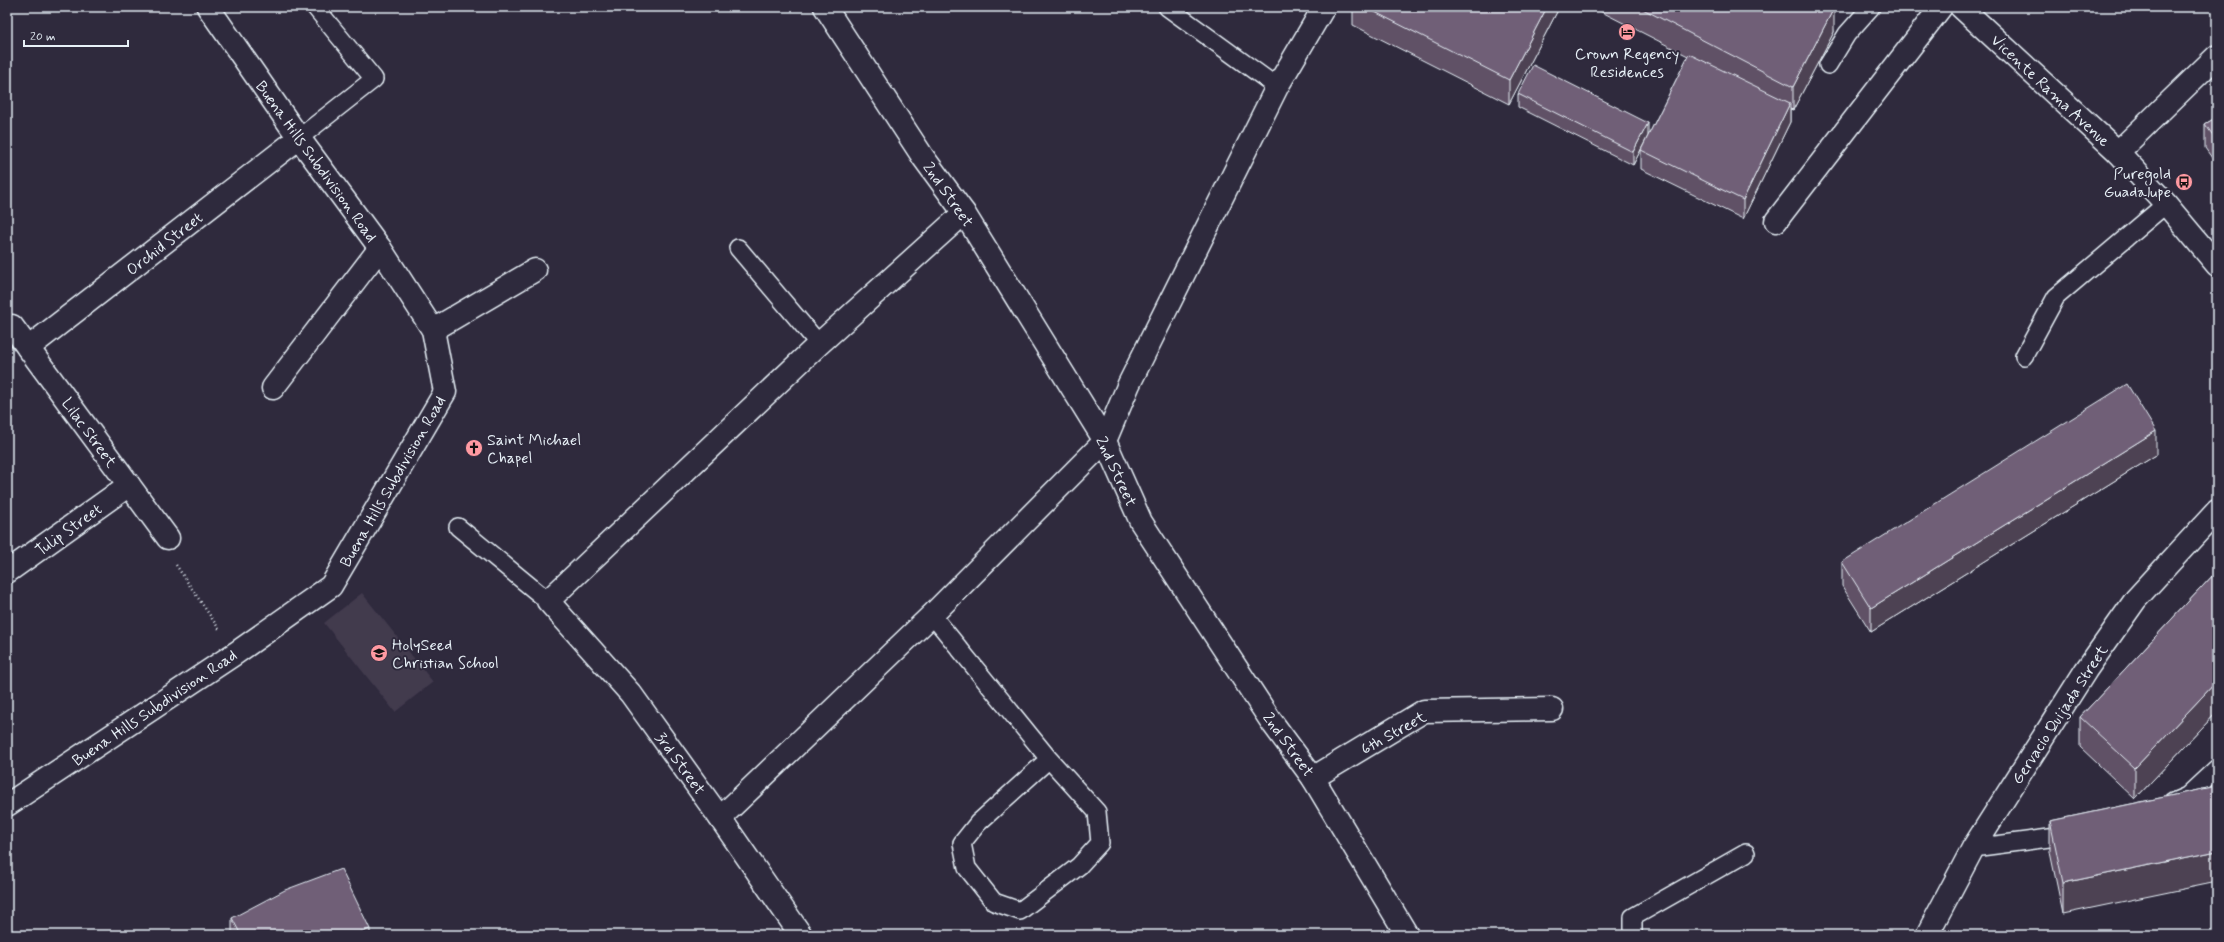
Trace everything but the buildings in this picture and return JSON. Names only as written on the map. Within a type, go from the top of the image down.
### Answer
[{"type":"street","name":"Buena Hills Subdivision Road","points":[[7,805],[236,653],[331,586],[445,392],[433,330],[380,248],[299,138],[208,7]]},
{"type":"street","name":"2nd Street","points":[[825,7],[923,157],[964,213],[1105,441],[1140,522],[1271,721],[1313,778],[1407,935]]},
{"type":"street","points":[[720,818],[932,615],[1105,441],[1129,384],[1277,87],[1324,7]]},
{"type":"street","points":[[1776,221],[1941,7]]},
{"type":"street","name":"Vicente Rama Avenue","points":[[1961,7],[2118,152],[2166,204],[2217,265]]},
{"type":"street","points":[[2118,152],[2217,56]]},
{"type":"street","name":"Orchid Street","points":[[28,348],[299,138]]},
{"type":"street","points":[[548,601],[820,344],[964,213]]},
{"type":"street","points":[[273,388],[380,248]]},
{"type":"street","points":[[433,330],[535,270]]},
{"type":"street","name":"Lilac Street","points":[[9,327],[28,348],[168,538]]},
{"type":"street","name":"Tulip Street","points":[[8,569],[129,485]]},
{"type":"street","name":"Gervacio Quijada Street","points":[[1926,935],[1973,848],[2086,670],[2136,599],[2217,511]]},
{"type":"street","name":"3rd Street","points":[[548,601],[631,694],[720,818],[801,935]]},
{"type":"street","name":"6th Street","points":[[1313,778],[1424,711],[1552,709]]},
{"type":"lane","points":[[299,138],[374,79],[315,7]]},
{"type":"lane","points":[[1167,7],[1277,87]]},
{"type":"lane","points":[[1828,64],[1847,34],[1871,7]]},
{"type":"lane","points":[[2024,356],[2056,297],[2166,204]]},
{"type":"lane","points":[[738,248],[820,344]]},
{"type":"lane","points":[[458,527],[548,601]]},
{"type":"lane","points":[[932,615],[1049,759],[1097,812],[1100,843],[1080,866],[1020,911],[994,902],[967,868],[962,843],[978,823],[1049,759]]},
{"type":"lane","points":[[2160,808],[2188,796],[2217,768]]},
{"type":"lane","points":[[1973,848],[2089,833]]},
{"type":"lane","points":[[1633,935],[1633,917],[1746,853]]},
{"type":"path","points":[[168,538],[172,559],[222,633]]},
{"type":"shaded area","name":"HolySeed Christian School","points":[[362,593],[433,682],[395,712],[324,623]]},
{"type":"place","name":"Crown Regency Residences","points":[[1627,32]]},
{"type":"place","name":"Puregold Guadalupe","points":[[2184,182]]},
{"type":"place","name":"Saint Michael Chapel","points":[[474,448]]},
{"type":"place","name":"HolySeed Christian School","points":[[379,653]]}]
